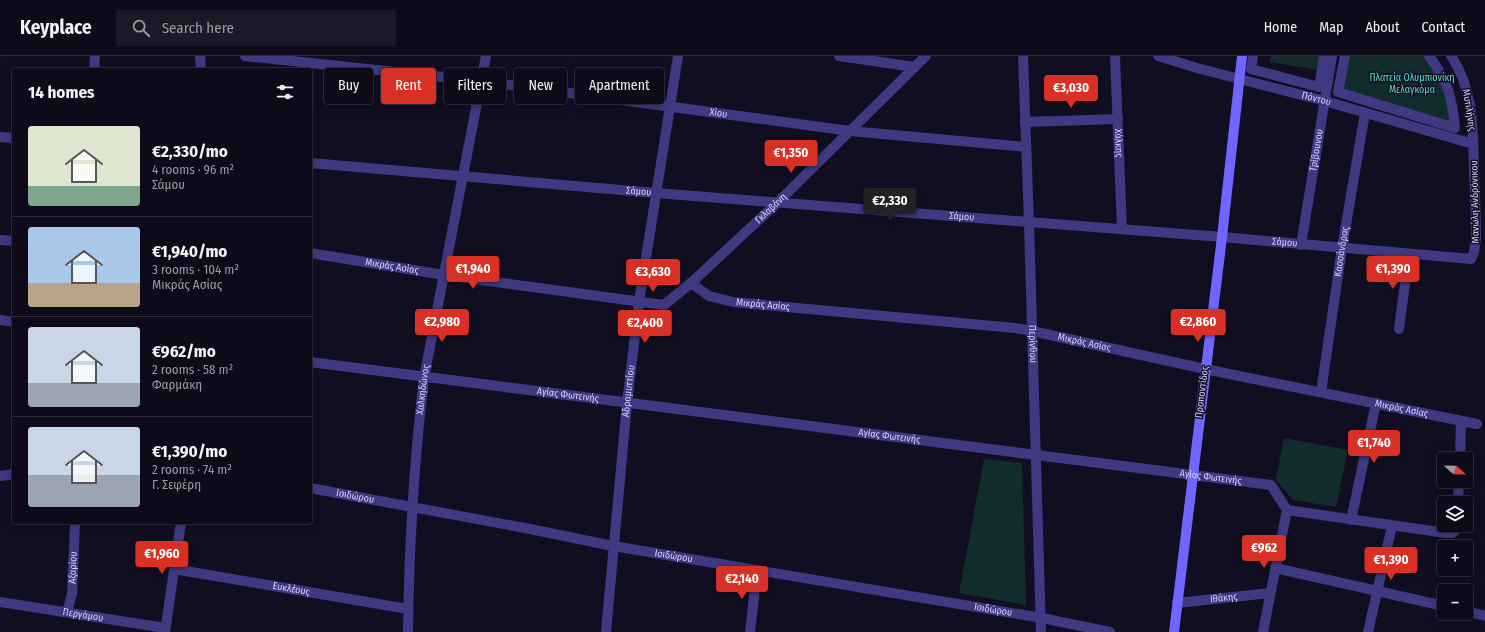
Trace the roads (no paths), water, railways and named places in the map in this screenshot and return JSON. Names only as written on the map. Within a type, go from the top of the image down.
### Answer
[{"type":"street","points":[[94,68],[95,56]]},
{"type":"street","points":[[200,56],[201,68]]},
{"type":"street","name":"Χίου","points":[[245,56],[444,77]]},
{"type":"street","name":"Χαλκηδώνος","points":[[484,68],[486,56]]},
{"type":"street","name":"Αδραμυττίου","points":[[606,632],[626,403],[639,302],[678,56]]},
{"type":"street","points":[[839,56],[915,67]]},
{"type":"street","name":"Γκλαβάνη","points":[[664,305],[691,283],[778,202],[926,56]]},
{"type":"street","name":"Περίνθου","points":[[1023,56],[1035,455],[1042,618],[1041,632]]},
{"type":"street","name":"Χάλκης","points":[[1115,56],[1122,229]]},
{"type":"street","name":"Πόντου","points":[[1158,56],[1473,144]]},
{"type":"street","name":"Προποντίδος","points":[[1174,632],[1222,237],[1242,56]]},
{"type":"street","points":[[1253,56],[1251,69],[1319,87],[1324,56]]},
{"type":"street","name":"Τρίβουνου","points":[[1301,245],[1332,56]]},
{"type":"street","points":[[1345,56],[1338,92],[1455,128],[1447,86],[1437,67],[1429,56]]},
{"type":"street","name":"Μυτιλήνης","points":[[1451,56],[1461,74],[1466,89],[1470,107],[1473,144]]},
{"type":"street","name":"Χίου","points":[[506,84],[850,131],[1026,147]]},
{"type":"street","name":"Χαλκηδώνος","points":[[408,632],[413,508],[424,378],[477,104]]},
{"type":"street","name":"Κασσάνδρας","points":[[1321,392],[1342,248],[1365,113]]},
{"type":"street","points":[[1025,122],[1118,118]]},
{"type":"street","points":[[0,137],[12,138]]},
{"type":"street","name":"Μανώλη Ανδρόνικου","points":[[1471,259],[1474,252],[1476,239],[1473,144]]},
{"type":"street","name":"Σάμου","points":[[312,163],[463,175],[656,193],[1222,237],[1471,259]]},
{"type":"street","points":[[0,240],[12,241]]},
{"type":"street","name":"Μικράς Ασίας","points":[[312,253],[444,275],[664,305]]},
{"type":"street","points":[[1399,329],[1409,254]]},
{"type":"street","name":"Μικράς Ασίας","points":[[691,283],[709,296],[733,302],[1015,328],[1032,331],[1205,369],[1477,424]]},
{"type":"street","points":[[0,320],[12,322]]},
{"type":"street","name":"Αγίας Φωτεινής","points":[[312,362],[424,378],[1271,485],[1287,510]]},
{"type":"street","points":[[1351,520],[1376,403]]},
{"type":"street","points":[[1460,452],[1462,421]]},
{"type":"street","points":[[0,476],[12,474]]},
{"type":"street","name":"Ισιδώρου","points":[[312,488],[613,546],[1042,618],[1110,632]]},
{"type":"street","points":[[1263,632],[1287,510],[1437,532]]},
{"type":"street","name":"Αξαρίου","points":[[67,612],[72,594],[75,524]]},
{"type":"street","points":[[165,630],[181,524]]},
{"type":"street","points":[[1368,632],[1392,526]]},
{"type":"street","points":[[1438,532],[1448,532]]},
{"type":"street","points":[[1275,568],[1437,604]]},
{"type":"street","name":"Ευκλέους","points":[[174,569],[408,609]]},
{"type":"street","points":[[750,632],[757,570]]},
{"type":"street","name":"Ιθάκης","points":[[1177,603],[1270,593]]},
{"type":"street","name":"Περγάμου","points":[[0,602],[67,612],[165,630]]},
{"type":"street","points":[[1473,613],[1485,616]]},
{"type":"park label","name":"Πλατεία Ολυμπιονίκη Μελαγκόμα","points":[[1412,84]]}]
